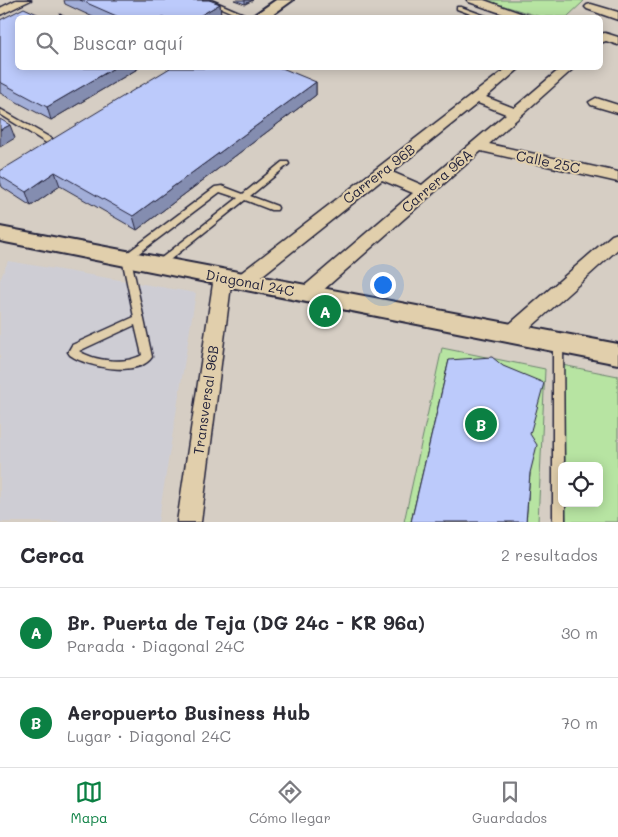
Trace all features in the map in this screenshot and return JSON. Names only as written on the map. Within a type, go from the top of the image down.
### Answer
[{"type":"street","points":[[0,12],[25,0]]},
{"type":"street","points":[[262,15],[286,0]]},
{"type":"street","points":[[474,0],[519,15]]},
{"type":"street","points":[[591,6],[618,16]]},
{"type":"street","points":[[603,38],[618,41]]},
{"type":"street","name":"Carrera 96B","points":[[233,279],[380,173],[511,70]]},
{"type":"street","name":"Carrera 96A","points":[[307,294],[566,70]]},
{"type":"street","points":[[476,98],[515,113]]},
{"type":"street","points":[[596,102],[618,109]]},
{"type":"street","points":[[34,152],[67,132]]},
{"type":"street","name":"Calle 25C","points":[[477,146],[618,177]]},
{"type":"street","points":[[380,173],[424,192]]},
{"type":"street","name":"Diagonal 24C","points":[[0,234],[618,354]]},
{"type":"street","points":[[512,333],[618,239]]},
{"type":"street","name":"Transversal 96B","points":[[188,522],[233,279]]},
{"type":"lane","points":[[206,0],[243,15]]},
{"type":"lane","points":[[459,8],[479,15]]},
{"type":"lane","points":[[0,111],[51,142]]},
{"type":"lane","points":[[158,265],[284,164]]},
{"type":"lane","points":[[139,319],[75,348],[73,352],[107,365],[143,360],[147,356],[126,258],[222,188],[274,208]]},
{"type":"lane","points":[[558,342],[559,522]]},
{"type":"shaded area","points":[[8,261],[196,293],[158,522],[0,522],[0,280]]},
{"type":"green space","points":[[484,0],[584,1],[569,15],[534,15]]},
{"type":"green space","points":[[442,348],[545,369],[538,522],[404,522]]},
{"type":"green space","points":[[562,365],[618,376],[618,522],[566,522],[565,507],[603,507],[603,462],[565,462]]},
{"type":"building","points":[[80,0],[209,0],[220,4],[201,15],[114,15]]},
{"type":"building","points":[[24,8],[39,15],[15,15],[15,70],[111,70],[47,107],[0,82],[0,20]]},
{"type":"building","points":[[167,70],[287,70],[316,82],[133,216],[55,172],[26,192],[0,176],[0,171]]},
{"type":"building","points":[[0,119],[10,125],[0,130]]},
{"type":"building","points":[[492,357],[503,366],[544,383],[530,434],[537,445],[530,473],[526,522],[411,522],[449,360]]},
{"type":"place","name":"Br. Puerta de Teja (DG 24c - KR 96a)","points":[[325,311]]},
{"type":"place","name":"Aeropuerto Business Hub","points":[[481,424]]}]
